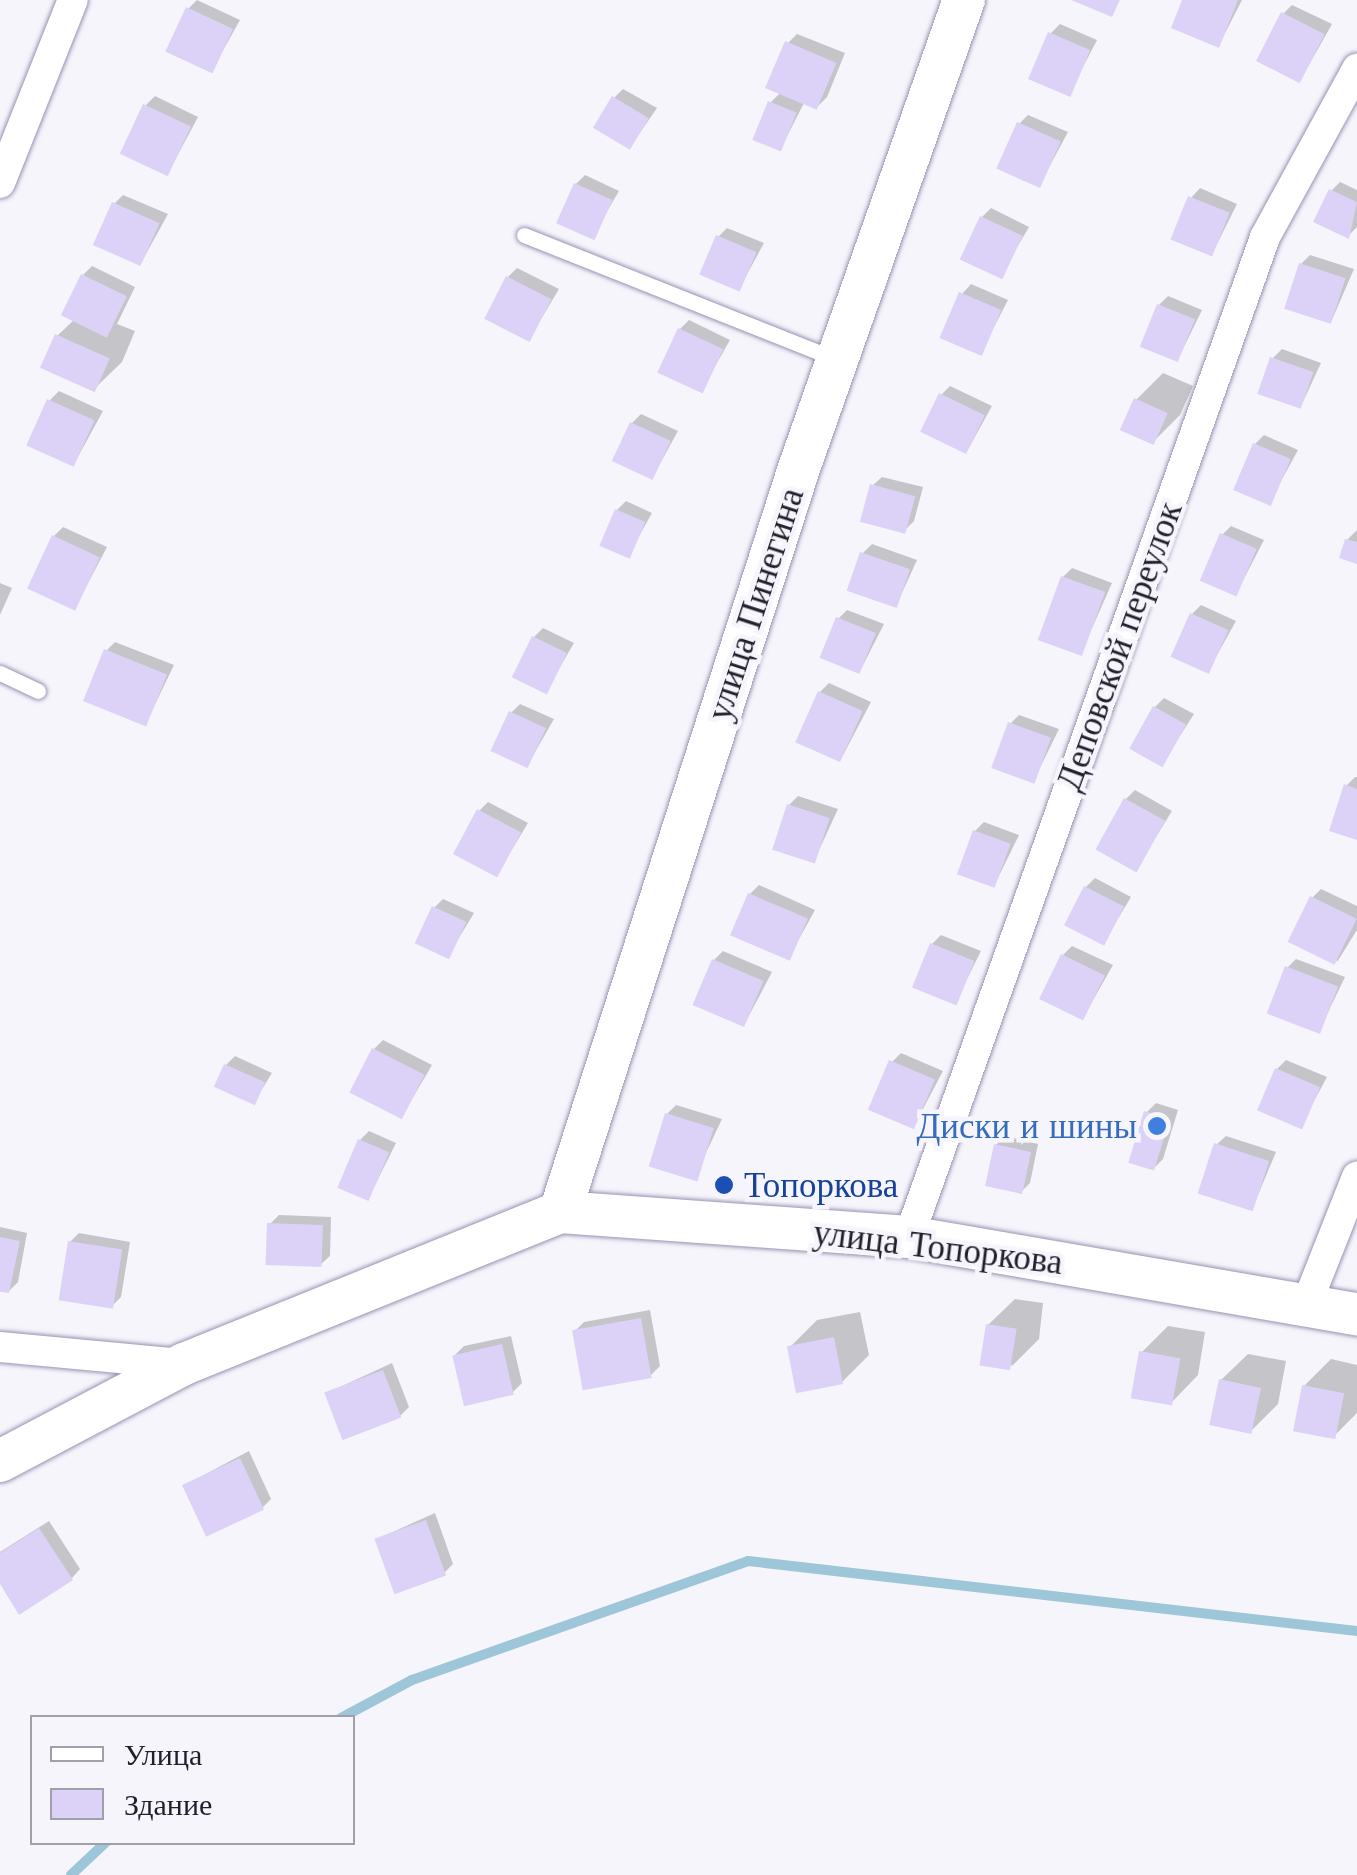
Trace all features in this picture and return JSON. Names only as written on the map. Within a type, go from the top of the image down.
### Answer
[{"type":"street","points":[[0,183],[73,0]]},
{"type":"street","name":"улица Пинегина","points":[[560,1212],[836,359],[964,0]]},
{"type":"street","name":"Деповской переулок","points":[[908,1236],[1264,237],[1357,69]]},
{"type":"street","points":[[1307,1302],[1357,1176]]},
{"type":"street","name":"улица Топоркова","points":[[0,1461],[184,1364],[560,1212],[908,1236],[1307,1302],[1357,1314]]},
{"type":"street","name":"улица Топоркова","points":[[0,1347],[184,1364]]},
{"type":"lane","points":[[524,235],[836,359]]},
{"type":"lane","points":[[0,673],[38,690]]},
{"type":"building","points":[[1071,0],[1120,0],[1112,17]]},
{"type":"building","points":[[1182,0],[1238,0],[1219,48],[1171,28]]},
{"type":"building","points":[[186,7],[233,29],[212,73],[165,51]]},
{"type":"building","points":[[1281,12],[1325,34],[1300,83],[1256,61]]},
{"type":"building","points":[[1048,32],[1090,50],[1070,97],[1028,79]]},
{"type":"building","points":[[785,41],[837,63],[817,110],[765,88]]},
{"type":"building","points":[[612,96],[649,118],[630,150],[593,128]]},
{"type":"building","points":[[768,101],[797,113],[781,152],[752,140]]},
{"type":"building","points":[[143,104],[191,126],[168,176],[120,154]]},
{"type":"building","points":[[1017,122],[1061,142],[1040,188],[996,169]]},
{"type":"building","points":[[574,183],[612,200],[594,240],[556,223]]},
{"type":"building","points":[[1329,189],[1357,202],[1349,239],[1313,222]]},
{"type":"building","points":[[1188,196],[1230,213],[1212,256],[1170,240]]},
{"type":"building","points":[[112,202],[160,223],[140,266],[93,245]]},
{"type":"building","points":[[980,216],[1023,236],[1002,279],[960,260]]},
{"type":"building","points":[[716,235],[757,252],[740,292],[699,275]]},
{"type":"building","points":[[1299,263],[1346,278],[1331,324],[1284,309]]},
{"type":"building","points":[[81,274],[127,296],[107,338],[61,315]]},
{"type":"building","points":[[506,276],[551,299],[530,342],[484,319]]},
{"type":"building","points":[[959,292],[1001,310],[982,356],[939,338]]},
{"type":"building","points":[[1157,304],[1195,319],[1178,362],[1140,347]]},
{"type":"building","points":[[678,328],[723,349],[703,394],[657,372]]},
{"type":"building","points":[[55,334],[110,358],[95,392],[40,368]]},
{"type":"building","points":[[1270,357],[1313,372],[1301,409],[1257,394]]},
{"type":"building","points":[[939,393],[985,415],[966,454],[920,432]]},
{"type":"building","points":[[1134,398],[1168,413],[1154,445],[1120,430]]},
{"type":"building","points":[[47,399],[95,420],[74,467],[26,446]]},
{"type":"building","points":[[630,422],[671,441],[653,480],[612,461]]},
{"type":"building","points":[[1253,443],[1291,459],[1271,506],[1233,490]]},
{"type":"building","points":[[870,484],[915,496],[905,534],[860,522]]},
{"type":"building","points":[[615,509],[645,522],[630,559],[599,546]]},
{"type":"building","points":[[1220,533],[1257,549],[1237,596],[1200,581]]},
{"type":"building","points":[[52,535],[100,557],[75,611],[27,588]]},
{"type":"building","points":[[1345,539],[1357,542],[1357,564],[1339,558]]},
{"type":"building","points":[[860,552],[910,569],[897,608],[847,591]]},
{"type":"building","points":[[1061,576],[1105,592],[1082,656],[1038,640]]},
{"type":"building","points":[[1190,613],[1228,630],[1209,674],[1170,657]]},
{"type":"building","points":[[836,617],[876,633],[859,674],[820,658]]},
{"type":"building","points":[[532,636],[567,653],[547,694],[512,677]]},
{"type":"building","points":[[104,649],[167,674],[146,726],[83,701]]},
{"type":"building","points":[[818,691],[863,711],[840,762],[795,742]]},
{"type":"building","points":[[1153,706],[1186,724],[1162,767],[1129,749]]},
{"type":"building","points":[[509,711],[546,728],[528,768],[490,751]]},
{"type":"building","points":[[1008,722],[1051,738],[1034,784],[991,768]]},
{"type":"building","points":[[1344,784],[1357,789],[1357,840],[1329,831]]},
{"type":"building","points":[[1124,798],[1165,821],[1137,872],[1095,850]]},
{"type":"building","points":[[787,804],[830,818],[815,864],[772,850]]},
{"type":"building","points":[[477,809],[521,832],[497,878],[453,854]]},
{"type":"building","points":[[973,830],[1011,844],[995,888],[957,874]]},
{"type":"building","points":[[1084,886],[1124,906],[1104,946],[1064,925]]},
{"type":"building","points":[[748,893],[808,918],[790,961],[730,935]]},
{"type":"building","points":[[1310,896],[1357,919],[1334,965],[1288,942]]},
{"type":"building","points":[[432,906],[466,922],[449,959],[415,943]]},
{"type":"building","points":[[930,943],[975,961],[957,1005],[912,988]]},
{"type":"building","points":[[1061,954],[1105,975],[1083,1020],[1039,999]]},
{"type":"building","points":[[712,959],[764,981],[744,1027],[692,1005]]},
{"type":"building","points":[[1285,966],[1338,986],[1320,1034],[1267,1014]]},
{"type":"building","points":[[372,1048],[425,1075],[402,1119],[349,1093]]},
{"type":"building","points":[[889,1060],[935,1080],[914,1129],[868,1110]]},
{"type":"building","points":[[224,1064],[265,1082],[255,1105],[214,1087]]},
{"type":"building","points":[[1275,1068],[1320,1087],[1302,1129],[1257,1110]]},
{"type":"building","points":[[1144,1111],[1170,1119],[1154,1171],[1128,1163]]},
{"type":"building","points":[[665,1113],[714,1128],[697,1181],[649,1167]]},
{"type":"building","points":[[358,1139],[389,1152],[369,1201],[337,1188]]},
{"type":"building","points":[[1214,1143],[1269,1161],[1253,1211],[1198,1193]]},
{"type":"building","points":[[994,1144],[1031,1152],[1022,1194],[985,1186]]},
{"type":"building","points":[[267,1223],[323,1225],[322,1267],[266,1265]]},
{"type":"building","points":[[0,1237],[20,1241],[9,1293],[0,1292]]},
{"type":"building","points":[[68,1241],[122,1250],[113,1309],[59,1300]]},
{"type":"building","points":[[641,1318],[652,1378],[583,1390],[572,1330]]},
{"type":"building","points":[[986,1324],[1017,1329],[1010,1370],[979,1365]]},
{"type":"building","points":[[834,1337],[843,1384],[796,1393],[787,1346]]},
{"type":"building","points":[[502,1344],[514,1395],[464,1406],[452,1355]]},
{"type":"building","points":[[1139,1351],[1180,1358],[1172,1406],[1131,1398]]},
{"type":"building","points":[[383,1370],[401,1418],[342,1440],[324,1393]]},
{"type":"building","points":[[1219,1379],[1261,1388],[1251,1434],[1209,1425]]},
{"type":"building","points":[[1302,1385],[1344,1393],[1335,1439],[1293,1431]]},
{"type":"building","points":[[240,1458],[264,1510],[206,1537],[182,1485]]},
{"type":"building","points":[[426,1520],[446,1575],[394,1594],[374,1539]]},
{"type":"building","points":[[39,1528],[73,1580],[19,1615],[0,1584],[0,1553]]},
{"type":"waterway","points":[[347,1715],[412,1680],[748,1561],[1357,1631]]},
{"type":"waterway","points":[[71,1875],[103,1845]]},
{"type":"place","name":"Диски и шины","points":[[1157,1126]]},
{"type":"place","name":"Топоркова","points":[[724,1185]]}]
